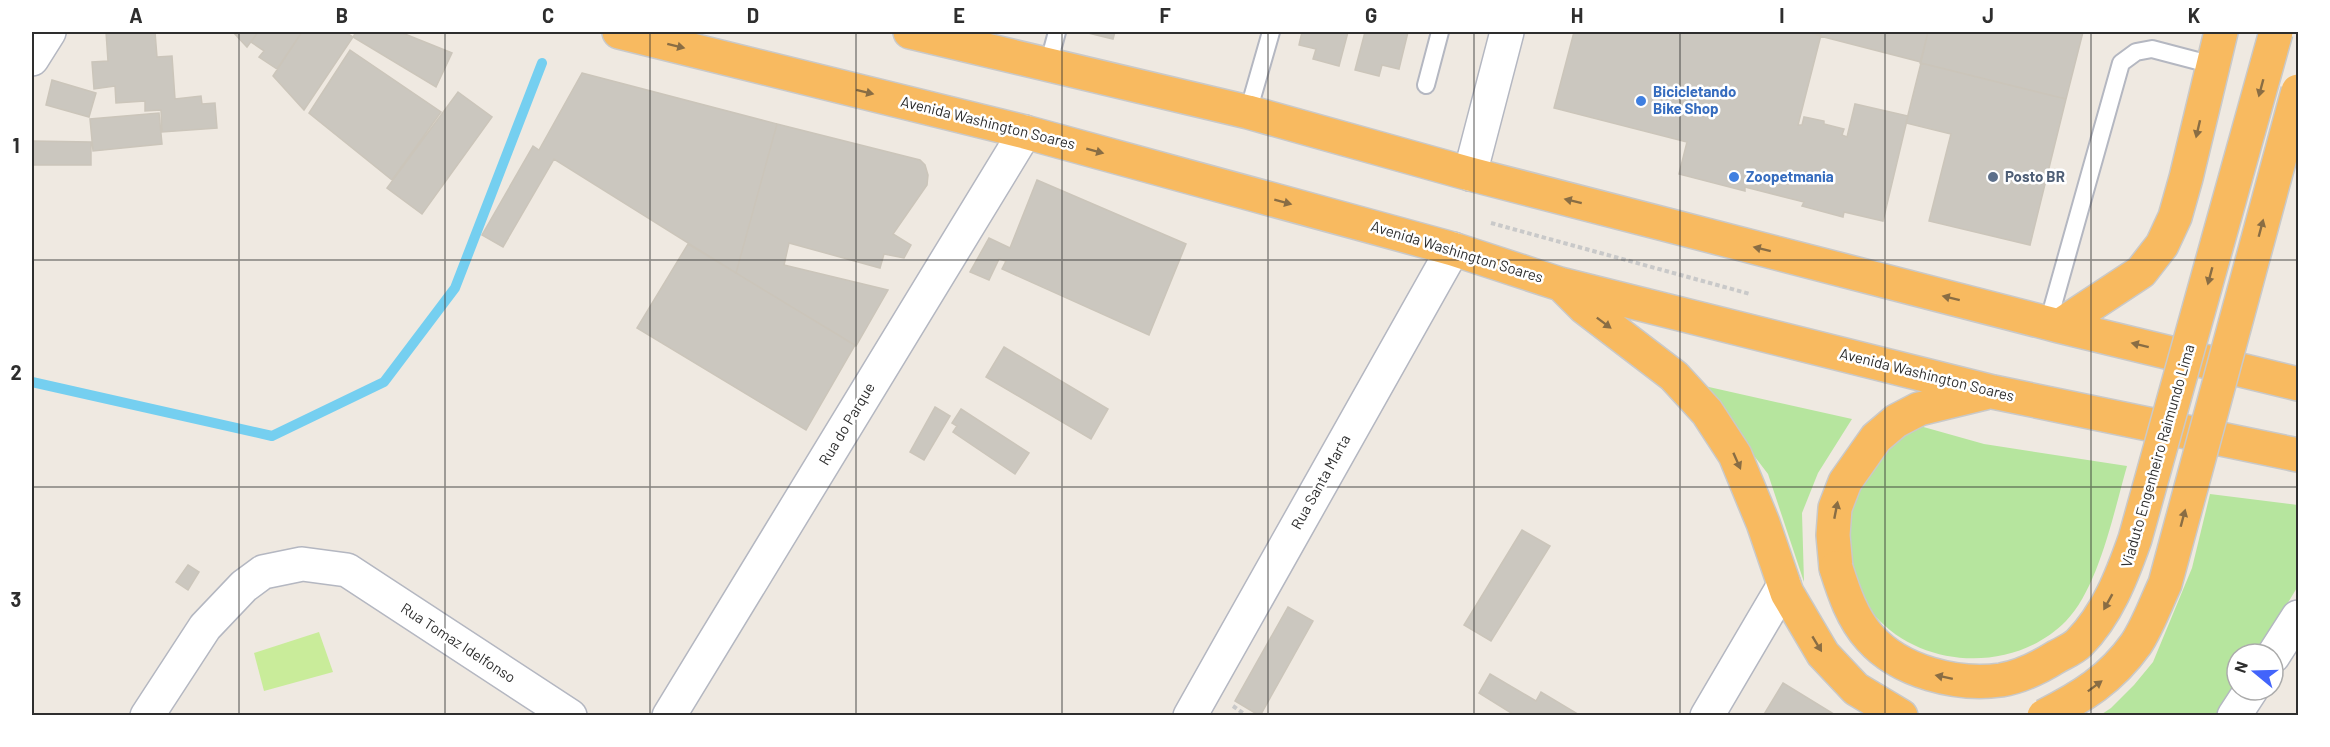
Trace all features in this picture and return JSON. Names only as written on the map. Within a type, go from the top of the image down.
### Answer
[{"type":"highway","name":"Avenida Washington Soares","points":[[619,32],[1025,132],[1452,249],[1560,284],[1993,392],[2298,455]]},
{"type":"highway","points":[[910,32],[1248,112],[1470,174],[2054,324],[2298,384]]},
{"type":"highway","points":[[2054,324],[2141,272],[2162,245],[2175,217],[2186,178],[2221,32]]},
{"type":"highway","name":"Viaduto Engenheiro Raimundo Lima","points":[[1993,392],[1919,409],[1896,421],[1876,438],[1845,482],[1835,508],[1833,535],[1836,568],[1845,599],[1871,640],[1903,663],[1935,675],[1968,681],[2003,680],[2041,666],[2078,644],[2100,617],[2122,576],[2135,539],[2276,32]]},
{"type":"highway","points":[[2044,716],[2079,699],[2112,673],[2137,642],[2165,584],[2298,92]]},
{"type":"highway","points":[[1560,284],[1584,308],[1674,376],[1707,412],[1734,454],[1763,523],[1786,589],[1823,654],[1856,689],[1901,716]]},
{"type":"street","points":[[32,59],[49,32]]},
{"type":"street","points":[[1470,174],[1507,32]]},
{"type":"street","name":"Rua do Parque","points":[[669,716],[1025,132]]},
{"type":"street","name":"Rua Santa Marta","points":[[1190,716],[1452,249]]},
{"type":"street","name":"Rua Tomaz Idelfonso","points":[[147,716],[205,627],[244,586],[264,572],[302,564],[346,570],[570,716]]},
{"type":"street","points":[[1707,716],[1786,589]]},
{"type":"street","points":[[2282,642],[2298,617]]},
{"type":"street","points":[[2234,716],[2243,702]]},
{"type":"lane","points":[[1048,65],[1057,32]]},
{"type":"lane","points":[[1248,112],[1270,32]]},
{"type":"lane","points":[[1426,85],[1440,32]]},
{"type":"lane","points":[[2054,324],[2121,63],[2136,52],[2152,49],[2212,65]]},
{"type":"path","points":[[1484,221],[1759,296]]},
{"type":"green space","points":[[1700,385],[1852,419],[1818,473],[1802,513],[1804,582],[1768,474]]},
{"type":"green space","points":[[1920,426],[1984,444],[2127,466],[2111,526],[2088,589],[2066,621],[2045,638],[2021,650],[1996,657],[1969,658],[1943,655],[1918,647],[1895,634],[1859,598],[1853,583],[1848,552],[1853,502],[1864,476],[1880,454],[1896,439]]},
{"type":"green space","points":[[2210,494],[2298,505],[2298,586],[2264,642],[2225,642],[2225,702],[2228,702],[2220,715],[2099,716],[2111,708],[2134,685],[2153,662],[2192,568]]},
{"type":"green space","points":[[319,632],[333,672],[264,691],[254,653]]},
{"type":"building","points":[[106,32],[155,32],[157,57],[172,56],[175,99],[201,96],[202,104],[215,103],[217,128],[162,132],[161,110],[145,111],[145,101],[116,103],[115,86],[94,89],[92,62],[108,61]]},
{"type":"building","points":[[233,32],[258,32],[247,47]]},
{"type":"building","points":[[258,32],[302,32],[277,69],[259,57],[264,51],[251,42]]},
{"type":"building","points":[[302,32],[345,32],[353,37],[304,110],[273,76]]},
{"type":"building","points":[[356,32],[400,32],[452,53],[436,87],[353,37]]},
{"type":"building","points":[[1084,32],[1115,32],[1113,39]]},
{"type":"building","points":[[1302,32],[1348,32],[1339,66],[1313,59],[1316,49],[1299,45]]},
{"type":"building","points":[[1365,32],[1408,32],[1399,69],[1382,65],[1379,76],[1355,70]]},
{"type":"building","points":[[1574,32],[1805,32],[1821,35],[1798,125],[1802,125],[1804,117],[1824,121],[1824,124],[1844,129],[1842,135],[1847,137],[1855,104],[1908,116],[1883,221],[1844,212],[1843,217],[1802,206],[1804,202],[1745,187],[1745,191],[1679,174],[1687,142],[1554,108]]},
{"type":"building","points":[[1818,32],[1928,32],[1921,62],[1820,36],[1817,35]]},
{"type":"building","points":[[1928,32],[2083,32],[2066,99],[1920,63]]},
{"type":"building","points":[[350,50],[441,112],[392,180],[309,113]]},
{"type":"building","name":"Posto BR","points":[[1921,63],[2066,99],[2030,245],[1929,221],[1951,134],[1906,123]]},
{"type":"building","points":[[582,73],[777,124],[736,273],[554,159],[503,247],[482,235],[533,146],[539,150]]},
{"type":"building","points":[[52,80],[96,93],[89,117],[46,105]]},
{"type":"building","points":[[458,92],[492,117],[422,214],[387,188]]},
{"type":"building","points":[[159,113],[162,144],[93,151],[90,119]]},
{"type":"building","points":[[777,124],[920,160],[925,165],[928,175],[927,185],[893,234],[911,245],[904,258],[884,254],[880,268],[789,243],[784,265],[888,290],[856,346],[736,273]]},
{"type":"building","points":[[32,141],[91,142],[91,165],[32,165]]},
{"type":"building","points":[[1037,180],[1186,244],[1149,335],[1002,269],[1006,261],[999,259],[989,280],[970,272],[989,238],[1010,248]]},
{"type":"building","points":[[688,244],[855,345],[806,430],[637,328]]},
{"type":"building","points":[[1004,347],[1108,409],[1091,439],[986,377]]},
{"type":"building","points":[[935,407],[950,416],[924,460],[910,452]]},
{"type":"building","points":[[961,409],[1029,453],[1015,474],[953,432],[957,426],[952,423]]},
{"type":"building","points":[[1522,530],[1550,546],[1491,641],[1464,625]]},
{"type":"building","points":[[188,565],[199,572],[188,590],[176,582]]},
{"type":"building","points":[[1288,607],[1313,621],[1260,716],[1235,701]]},
{"type":"building","points":[[1490,674],[1536,701],[1541,692],[1581,716],[1516,716],[1479,693]]},
{"type":"building","points":[[1783,683],[1837,716],[1763,716]]},
{"type":"waterway","points":[[32,382],[272,436],[384,382],[455,288],[542,63]]},
{"type":"place","name":"Bicicletando Bike Shop","points":[[1641,101]]},
{"type":"place","name":"Zoopetmania","points":[[1734,177]]},
{"type":"place","name":"Posto BR","points":[[1993,177]]}]
